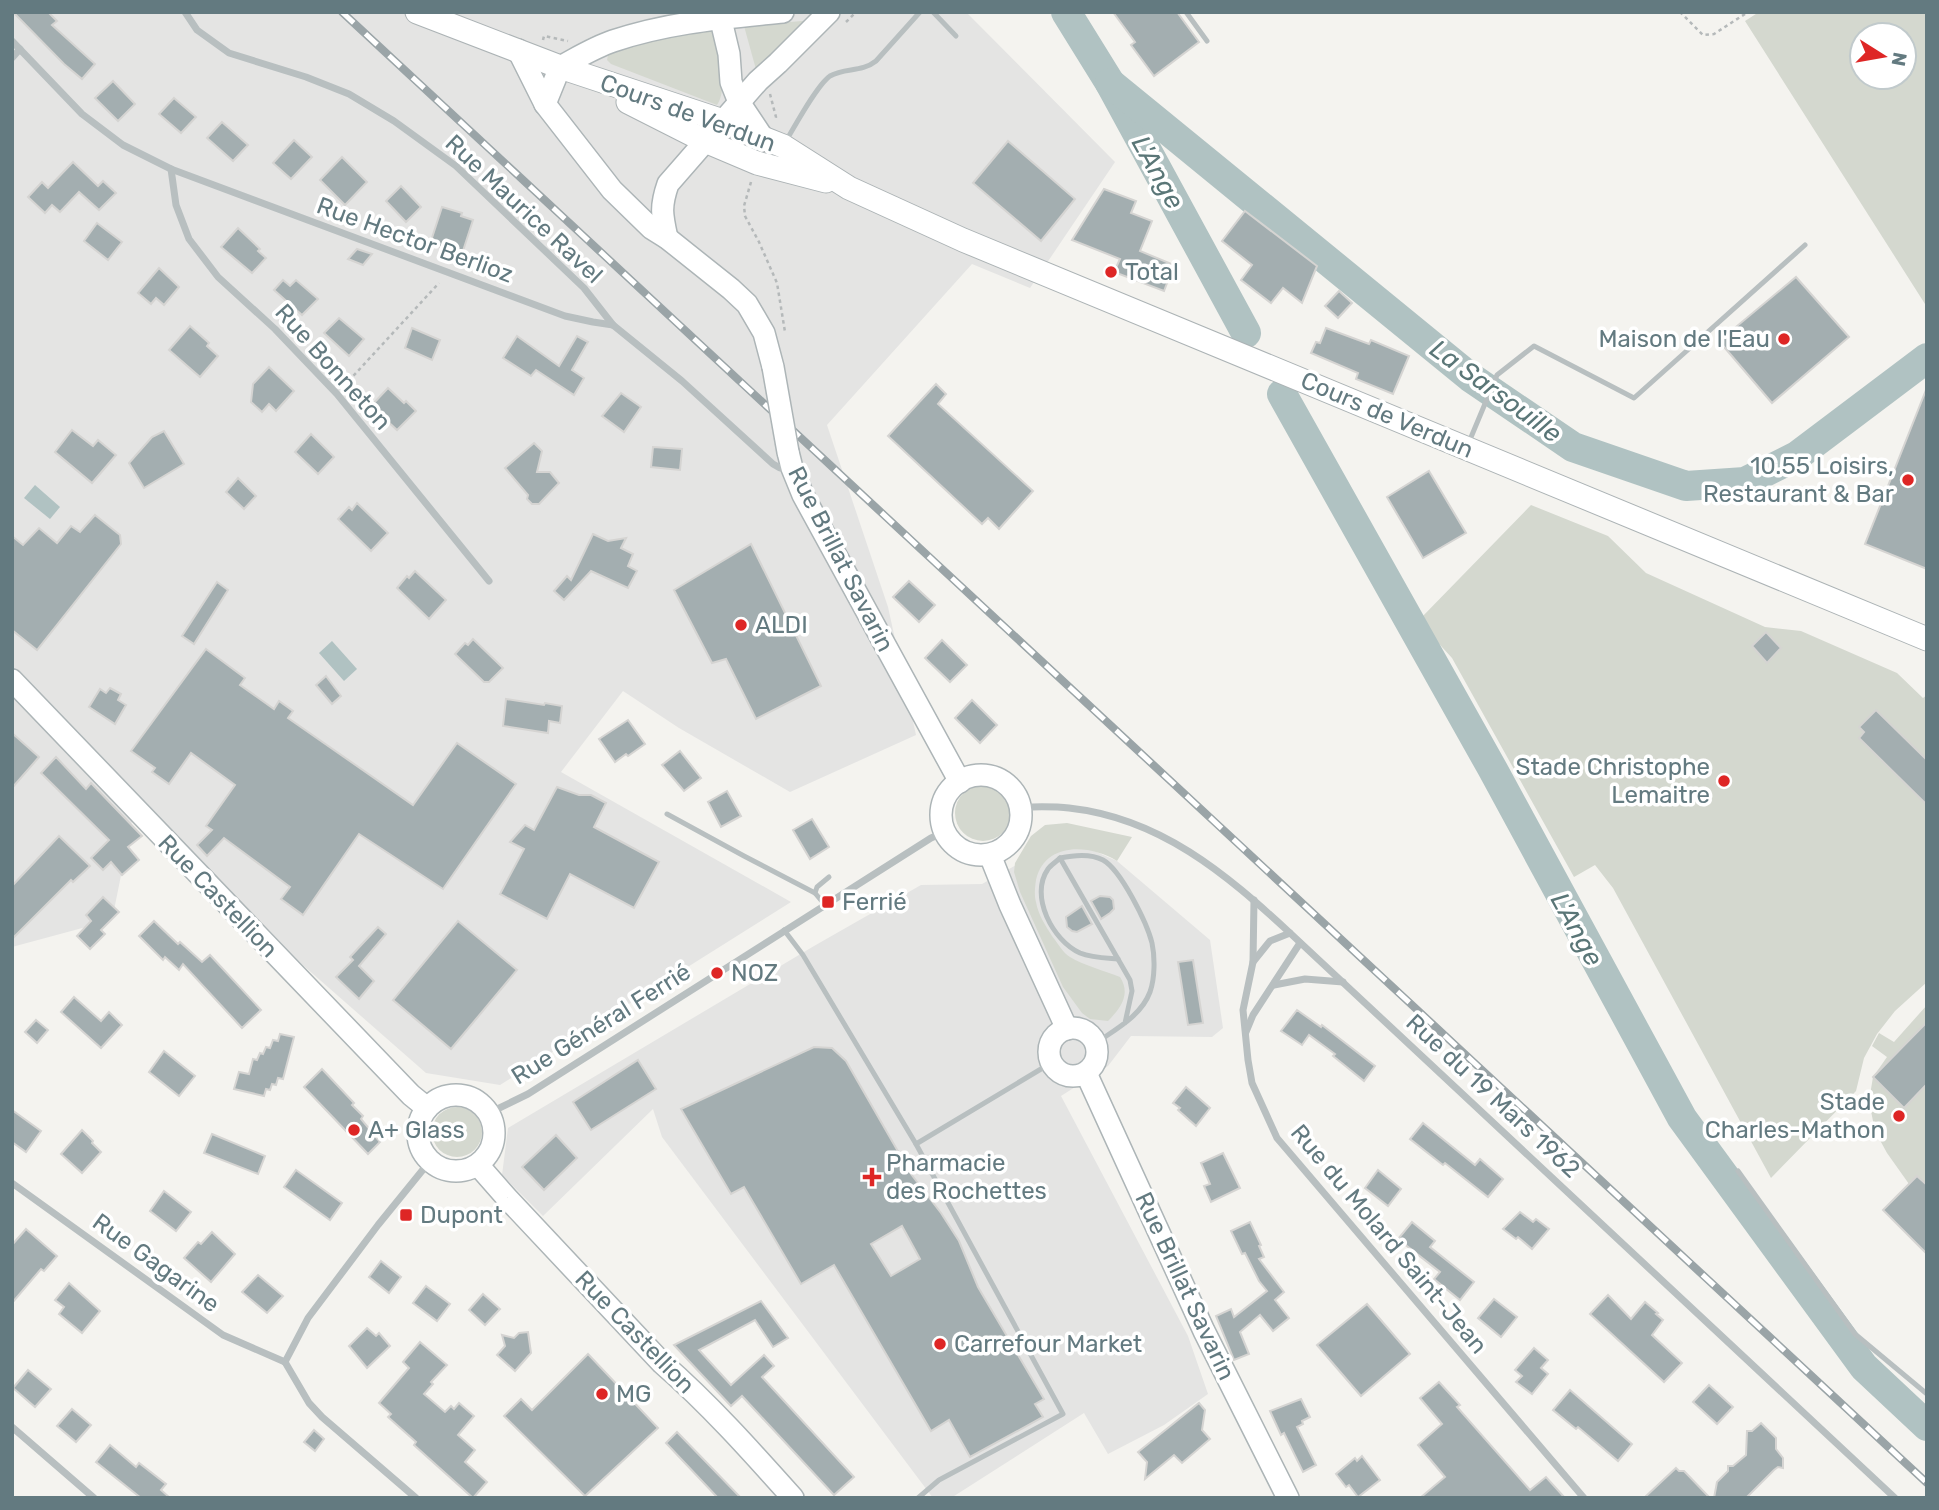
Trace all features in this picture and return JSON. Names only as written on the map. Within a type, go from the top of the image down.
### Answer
[{"type":"main road","name":"Cours de Verdun","points":[[417,12],[560,67],[723,121],[771,141],[849,188],[963,240],[1927,639]]},
{"type":"main road","points":[[545,104],[560,67],[667,19],[783,12]]},
{"type":"main road","points":[[667,238],[662,218],[662,201],[668,184],[758,81],[829,12]]},
{"type":"main road","points":[[720,15],[729,54],[731,82],[739,103],[771,141]]},
{"type":"main road","name":"Rue Brillat Savarin","points":[[518,50],[545,104],[612,190],[651,228],[747,304],[764,333],[790,460],[803,495],[960,782]]},
{"type":"main road","name":"Cours de Verdun","points":[[560,67],[705,141],[757,163],[849,188]]},
{"type":"main road","name":"Rue Castellion","points":[[12,680],[292,973],[411,1095],[427,1108]]},
{"type":"main road","points":[[981,775],[1002,781],[1017,797],[1021,807],[1017,834],[1009,845],[990,855],[974,855],[955,846],[945,832],[941,813],[950,790],[970,777],[981,775]]},
{"type":"main road","points":[[990,855],[1067,1029]]},
{"type":"main road","points":[[1080,1029],[1096,1043],[1097,1056],[1086,1073],[1078,1076],[1062,1074],[1051,1063],[1051,1042],[1060,1031],[1080,1029]]},
{"type":"main road","name":"Rue Brillat Savarin","points":[[1086,1073],[1204,1331],[1287,1497]]},
{"type":"main road","points":[[449,1095],[472,1098],[482,1104],[489,1113],[494,1124],[492,1148],[478,1165],[456,1172],[445,1170],[430,1161],[421,1148],[418,1125],[427,1108],[438,1099],[449,1095]]},
{"type":"main road","name":"Rue Castellion","points":[[478,1165],[652,1353],[689,1386],[793,1498]]},
{"type":"street","name":"Rue Maurice Ravel","points":[[185,12],[197,30],[229,53],[306,77],[349,94],[394,121],[456,166],[584,288],[613,325]]},
{"type":"street","name":"Rue Hector Berlioz","points":[[12,41],[82,114],[123,145],[172,169],[448,274],[565,316],[613,325],[682,381],[773,464],[780,468],[790,460]]},
{"type":"street","points":[[12,58],[20,49]]},
{"type":"street","name":"Rue Bonneton","points":[[172,169],[176,205],[189,239],[218,277],[275,329],[337,394],[489,581]]},
{"type":"street","name":"Rue du 19 Mars 1962","points":[[1021,807],[1068,808],[1127,821],[1162,835],[1221,872],[1343,982],[1895,1498]]},
{"type":"street","name":"Rue Général Ferrié","points":[[489,1113],[528,1094],[784,930],[931,838],[945,832]]},
{"type":"street","name":"Rue du Molard Saint-Jean","points":[[1254,900],[1253,962],[1243,1010],[1245,1036],[1252,1083],[1277,1138],[1584,1498]]},
{"type":"street","points":[[1253,962],[1270,941],[1290,933]]},
{"type":"street","points":[[1245,1036],[1253,1015],[1300,943]]},
{"type":"street","points":[[1274,985],[1305,979],[1343,982]]},
{"type":"street","points":[[416,1498],[322,1417],[309,1403],[285,1362],[308,1318],[430,1161]]},
{"type":"street","name":"Rue Gagarine","points":[[12,1183],[223,1335],[285,1362]]},
{"type":"street","points":[[12,1427],[94,1498]]},
{"type":"lane","points":[[771,141],[830,76],[869,66],[920,12]]},
{"type":"lane","points":[[933,12],[956,36]]},
{"type":"lane","points":[[1186,12],[1207,41]]},
{"type":"lane","points":[[1466,447],[1497,375],[1534,346],[1634,398],[1805,245]]},
{"type":"lane","points":[[667,814],[815,893],[825,905]]},
{"type":"lane","points":[[1096,1043],[1140,1010],[1150,992],[1153,978],[1152,946],[1147,926],[1122,880],[1111,866],[1102,860],[1084,855],[1060,859],[1048,868],[1043,880],[1042,904],[1047,918],[1056,933],[1079,953],[1092,957],[1118,958]]},
{"type":"lane","points":[[1060,859],[1130,980],[1132,991],[1125,1023]]},
{"type":"lane","points":[[815,893],[817,887],[829,877]]},
{"type":"lane","points":[[784,930],[803,955],[916,1144],[1063,1413],[939,1480],[918,1498]]},
{"type":"lane","points":[[916,1144],[1051,1063]]},
{"type":"lane","points":[[1738,1171],[1855,1334],[1927,1394]]},
{"type":"path","points":[[1680,12],[1703,35],[1714,34],[1748,12]]},
{"type":"path","points":[[758,81],[772,96],[776,117],[771,141]]},
{"type":"path","points":[[757,163],[744,206],[778,287]]},
{"type":"path","points":[[337,394],[448,274]]},
{"type":"shaded area","points":[[12,12],[966,12],[1115,162],[1030,288],[972,264],[827,425],[888,607],[916,735],[790,792],[679,728],[623,691],[561,772],[791,902],[500,1085],[426,1073],[133,816],[112,920],[12,947]]},
{"type":"shaded area","points":[[1759,12],[1927,12],[1925,304],[1745,21]]},
{"type":"shaded area","points":[[813,20],[757,73],[744,26]]},
{"type":"shaded area","points":[[713,30],[718,35],[722,72],[722,90],[717,105],[611,64],[607,60],[614,49],[685,31]]},
{"type":"shaded area","points":[[35,485],[60,507],[50,519],[24,498]]},
{"type":"shaded area","name":"Stade Christophe Lemaitre","points":[[1531,505],[1608,536],[1646,573],[1765,627],[1801,631],[1897,673],[1923,698],[1927,695],[1927,982],[1895,1011],[1877,1034],[1864,1058],[1856,1091],[1771,1178],[1613,888],[1595,865],[1574,877],[1452,658],[1431,635],[1421,618]]},
{"type":"shaded area","points":[[332,641],[357,669],[344,681],[319,653]]},
{"type":"shaded area","points":[[977,785],[989,785],[999,789],[1007,797],[1011,813],[1007,829],[999,837],[989,841],[977,841],[967,837],[959,829],[955,819],[955,807],[959,797],[967,789]]},
{"type":"shaded area","points":[[1067,823],[1132,837],[1117,861],[1094,851],[1069,850],[1049,859],[1036,880],[1035,899],[1040,915],[1065,953],[1081,963],[1120,977],[1125,989],[1123,1000],[1108,1021],[1090,1019],[1082,1013],[1063,987],[1020,892],[1014,872],[1015,863],[1031,836],[1045,825]]},
{"type":"shaded area","points":[[1045,849],[1090,849],[1117,861],[1210,940],[1223,1028],[1212,1037],[1131,1036],[1108,1066],[1061,1096],[1188,1336],[1208,1394],[1164,1425],[1108,1454],[1084,1413],[951,1498],[933,1498],[662,1137],[653,1109],[543,1216],[502,1175],[508,1128],[921,885],[982,884]]},
{"type":"shaded area","name":"Stade Charles-Mathon","points":[[1927,1005],[1927,1254],[1883,1210],[1909,1184],[1875,1131],[1869,1101],[1873,1077],[1887,1057],[1872,1046],[1879,1033],[1894,1042]]},
{"type":"shaded area","points":[[457,1107],[474,1115],[482,1132],[474,1149],[457,1157],[440,1149],[432,1132],[440,1115]]},
{"type":"building","points":[[13,12],[48,12],[57,21],[52,25],[95,64],[82,79]]},
{"type":"building","points":[[1113,12],[1177,12],[1199,42],[1154,76],[1131,45],[1135,42]]},
{"type":"building","points":[[113,81],[135,104],[118,121],[95,98]]},
{"type":"building","points":[[174,98],[196,117],[181,133],[159,114]]},
{"type":"building","points":[[222,122],[248,145],[233,161],[207,138]]},
{"type":"building","points":[[294,140],[312,157],[291,179],[273,163]]},
{"type":"building","points":[[1008,141],[1075,199],[1041,241],[973,183]]},
{"type":"building","points":[[342,157],[367,182],[345,205],[320,180]]},
{"type":"building","points":[[73,162],[98,186],[103,181],[116,193],[99,210],[79,192],[60,212],[52,205],[45,213],[28,197],[42,182],[48,188]]},
{"type":"building","points":[[401,186],[421,207],[406,222],[386,201]]},
{"type":"building","points":[[1104,189],[1136,201],[1131,213],[1152,221],[1140,251],[1174,265],[1164,291],[1114,272],[1120,259],[1072,240]]},
{"type":"building","points":[[442,207],[462,213],[461,216],[473,220],[462,254],[430,244]]},
{"type":"building","points":[[1245,211],[1317,266],[1302,303],[1283,288],[1271,303],[1241,280],[1252,265],[1222,241]]},
{"type":"building","points":[[97,223],[122,242],[108,260],[84,241]]},
{"type":"building","points":[[238,228],[266,258],[252,273],[221,247]]},
{"type":"building","points":[[357,249],[372,254],[363,265],[348,259]]},
{"type":"building","points":[[159,268],[179,287],[164,305],[156,298],[151,304],[138,293]]},
{"type":"building","name":"Maison de l'Eau","points":[[1796,277],[1849,337],[1772,403],[1719,341]]},
{"type":"building","points":[[283,280],[290,286],[296,280],[318,299],[302,315],[274,290]]},
{"type":"building","points":[[1339,291],[1352,303],[1338,318],[1325,306]]},
{"type":"building","points":[[339,318],[364,339],[349,356],[324,333]]},
{"type":"building","points":[[190,326],[209,343],[207,346],[218,356],[200,377],[169,350]]},
{"type":"building","points":[[412,328],[440,340],[432,360],[405,348]]},
{"type":"building","points":[[1326,328],[1369,344],[1371,340],[1409,356],[1393,394],[1356,379],[1358,373],[1311,353],[1316,342],[1320,343]]},
{"type":"building","points":[[517,336],[559,366],[577,336],[588,342],[572,370],[584,378],[574,395],[536,370],[531,376],[503,358]]},
{"type":"building","points":[[269,367],[294,391],[276,411],[269,404],[262,412],[251,402],[253,384]]},
{"type":"building","points":[[936,384],[946,394],[938,404],[1033,491],[999,529],[988,518],[982,524],[888,436]]},
{"type":"building","points":[[388,388],[416,411],[397,430],[371,406]]},
{"type":"building","name":"10.55 Loisirs, Restaurant & Bar","points":[[1927,390],[1927,569],[1865,544]]},
{"type":"building","points":[[621,393],[641,407],[624,432],[602,416]]},
{"type":"building","points":[[72,430],[93,446],[98,440],[116,455],[92,483],[55,452]]},
{"type":"building","points":[[164,431],[184,464],[144,488],[129,463],[152,437]]},
{"type":"building","points":[[311,434],[334,457],[318,474],[295,452]]},
{"type":"building","points":[[534,443],[542,451],[537,472],[550,472],[559,483],[539,504],[532,504],[527,499],[528,495],[505,468]]},
{"type":"building","points":[[653,447],[682,449],[680,470],[651,467]]},
{"type":"building","points":[[1429,471],[1466,533],[1423,558],[1387,497]]},
{"type":"building","points":[[238,478],[256,496],[244,509],[226,492]]},
{"type":"building","points":[[357,503],[388,533],[371,551],[338,519],[349,507],[352,510]]},
{"type":"building","points":[[95,515],[120,535],[121,544],[37,650],[12,630],[12,536],[23,545],[39,528],[57,543],[71,526],[80,532]]},
{"type":"building","points":[[593,534],[608,541],[626,538],[621,548],[633,554],[628,566],[637,571],[628,588],[591,571],[564,600],[554,591],[567,576],[571,580]]},
{"type":"building","name":"ALDI","points":[[751,544],[821,686],[756,719],[726,659],[712,663],[674,590]]},
{"type":"building","points":[[415,571],[446,600],[429,619],[397,588]]},
{"type":"building","points":[[909,581],[935,605],[919,622],[893,597]]},
{"type":"building","points":[[217,582],[228,590],[194,644],[182,636]]},
{"type":"building","points":[[1766,632],[1781,648],[1767,663],[1752,646]]},
{"type":"building","points":[[473,639],[503,668],[489,682],[484,682],[455,654]]},
{"type":"building","points":[[942,640],[967,665],[950,682],[925,658]]},
{"type":"building","points":[[206,649],[245,678],[240,685],[274,709],[279,701],[293,711],[288,718],[413,805],[457,743],[516,784],[443,889],[359,834],[303,915],[281,899],[290,887],[224,838],[207,856],[197,845],[212,830],[206,826],[235,785],[191,753],[169,784],[152,772],[155,768],[131,751]]},
{"type":"building","points":[[326,676],[341,696],[332,704],[316,685]]},
{"type":"building","points":[[110,688],[121,694],[118,700],[126,705],[115,724],[89,707],[100,689],[106,693]]},
{"type":"building","points":[[506,699],[562,706],[560,723],[549,721],[548,733],[503,726]]},
{"type":"building","points":[[972,700],[997,725],[980,743],[955,718]]},
{"type":"building","points":[[1876,710],[1927,760],[1927,805],[1859,738],[1864,732],[1859,727]]},
{"type":"building","points":[[628,720],[645,744],[615,762],[599,739]]},
{"type":"building","points":[[12,733],[39,757],[12,788]]},
{"type":"building","points":[[680,751],[701,778],[684,791],[662,765]]},
{"type":"building","points":[[56,757],[86,789],[91,783],[142,836],[128,847],[139,860],[122,875],[111,862],[103,870],[91,858],[109,840],[41,773]]},
{"type":"building","points":[[557,787],[579,795],[591,795],[606,803],[594,827],[659,862],[634,908],[570,874],[547,919],[500,894],[524,849],[510,842],[525,825],[534,830]]},
{"type":"building","points":[[727,791],[741,816],[721,827],[708,802]]},
{"type":"building","points":[[812,819],[829,847],[810,859],[793,830]]},
{"type":"building","points":[[59,836],[90,866],[73,882],[71,880],[12,939],[12,886]]},
{"type":"building","points":[[1100,896],[1110,897],[1114,909],[1101,919],[1091,901]]},
{"type":"building","points":[[103,897],[119,912],[101,930],[105,934],[90,949],[77,936],[91,921],[86,915]]},
{"type":"building","points":[[1082,906],[1092,924],[1077,932],[1072,931],[1067,927],[1066,917]]},
{"type":"building","points":[[154,921],[202,962],[210,955],[261,1010],[242,1028],[183,964],[179,970],[165,957],[163,960],[139,936]]},
{"type":"building","points":[[458,921],[517,970],[451,1049],[393,1000]]},
{"type":"building","points":[[378,927],[386,934],[359,966],[374,981],[359,999],[336,977],[353,960],[350,957]]},
{"type":"building","points":[[1193,960],[1203,1023],[1188,1025],[1178,962]]},
{"type":"building","points":[[74,997],[101,1021],[109,1012],[122,1025],[101,1048],[61,1012]]},
{"type":"building","points":[[1297,1010],[1321,1027],[1322,1025],[1375,1066],[1364,1081],[1333,1056],[1335,1054],[1309,1035],[1302,1045],[1281,1031]]},
{"type":"building","points":[[36,1020],[48,1030],[37,1043],[25,1032]]},
{"type":"building","points":[[1927,1022],[1927,1084],[1904,1108],[1873,1077]]},
{"type":"building","points":[[280,1034],[294,1037],[283,1079],[278,1078],[276,1085],[272,1084],[270,1090],[266,1089],[264,1096],[234,1089],[239,1072],[249,1074],[253,1059],[257,1060],[266,1047],[270,1048],[273,1040],[278,1041]]},
{"type":"building","points":[[814,1047],[832,1048],[846,1061],[911,1174],[959,1241],[978,1287],[1044,1399],[1035,1404],[1043,1417],[970,1457],[949,1420],[931,1431],[834,1265],[801,1284],[744,1187],[731,1194],[681,1109]],"holes":[[[902,1226],[920,1259],[891,1276],[871,1244]]]},
{"type":"building","points":[[164,1051],[195,1076],[179,1096],[149,1072]]},
{"type":"building","points":[[638,1060],[656,1089],[591,1130],[573,1102]]},
{"type":"building","points":[[322,1069],[354,1103],[352,1105],[363,1116],[361,1119],[380,1142],[368,1154],[304,1087]]},
{"type":"building","points":[[1186,1087],[1210,1108],[1196,1126],[1173,1103]]},
{"type":"building","points":[[12,1110],[41,1131],[26,1152],[12,1142]]},
{"type":"building","points":[[1423,1123],[1475,1165],[1480,1159],[1503,1179],[1488,1197],[1410,1139]]},
{"type":"building","points":[[82,1130],[101,1152],[82,1173],[61,1154]]},
{"type":"building","points":[[212,1134],[265,1156],[258,1174],[204,1153]]},
{"type":"building","points":[[556,1135],[577,1158],[544,1190],[522,1167]]},
{"type":"building","points":[[1223,1153],[1240,1188],[1211,1202],[1204,1186],[1210,1184],[1201,1163]]},
{"type":"building","points":[[296,1170],[342,1203],[330,1220],[284,1187]]},
{"type":"building","points":[[1378,1170],[1401,1189],[1388,1206],[1365,1188]]},
{"type":"building","points":[[1917,1176],[1927,1185],[1927,1254],[1883,1210]]},
{"type":"building","points":[[164,1191],[191,1212],[176,1231],[150,1211]]},
{"type":"building","points":[[1520,1212],[1549,1229],[1532,1249],[1503,1229]]},
{"type":"building","points":[[1250,1222],[1264,1257],[1259,1259],[1284,1292],[1275,1300],[1289,1318],[1273,1331],[1260,1315],[1240,1332],[1249,1354],[1234,1360],[1216,1316],[1231,1309],[1234,1317],[1267,1291],[1245,1253],[1242,1254],[1231,1231]]},
{"type":"building","points":[[1412,1222],[1435,1241],[1430,1247],[1474,1282],[1460,1300],[1434,1279],[1440,1272],[1398,1239]]},
{"type":"building","points":[[26,1229],[57,1256],[44,1271],[41,1269],[12,1303],[12,1245]]},
{"type":"building","points":[[212,1232],[235,1254],[211,1282],[184,1258],[198,1242],[201,1244]]},
{"type":"building","points":[[381,1261],[401,1277],[389,1293],[369,1277]]},
{"type":"building","points":[[258,1275],[283,1296],[267,1313],[242,1292]]},
{"type":"building","points":[[69,1283],[100,1311],[82,1333],[59,1314],[64,1307],[55,1300]]},
{"type":"building","points":[[426,1286],[450,1304],[437,1321],[413,1303]]},
{"type":"building","points":[[483,1294],[500,1309],[485,1325],[469,1310]]},
{"type":"building","points":[[1608,1295],[1631,1319],[1645,1302],[1663,1320],[1652,1335],[1682,1363],[1664,1382],[1590,1314]]},
{"type":"building","points":[[1494,1299],[1517,1317],[1501,1337],[1478,1318]]},
{"type":"building","points":[[761,1301],[788,1338],[773,1347],[755,1320],[699,1350],[731,1385],[764,1355],[774,1366],[762,1377],[854,1477],[834,1495],[742,1396],[731,1406],[674,1345]]},
{"type":"building","points":[[1367,1304],[1410,1354],[1361,1396],[1317,1345]]},
{"type":"building","points":[[367,1328],[376,1336],[379,1333],[390,1346],[367,1368],[349,1346]]},
{"type":"building","points":[[528,1332],[531,1353],[515,1371],[497,1355],[505,1346],[502,1335],[514,1338],[519,1333]]},
{"type":"building","points":[[420,1342],[447,1365],[424,1394],[445,1412],[451,1406],[454,1409],[459,1403],[474,1416],[458,1435],[475,1450],[465,1462],[487,1482],[473,1498],[414,1445],[416,1442],[388,1417],[391,1414],[379,1403],[409,1368],[403,1362]]},
{"type":"building","points":[[1534,1348],[1548,1360],[1541,1368],[1548,1374],[1532,1394],[1516,1382],[1522,1376],[1515,1370]]},
{"type":"building","points":[[588,1354],[658,1428],[585,1496],[504,1416],[521,1399],[532,1410]]},
{"type":"building","points":[[28,1370],[51,1389],[35,1407],[13,1388]]},
{"type":"building","points":[[1439,1382],[1460,1405],[1457,1407],[1530,1490],[1546,1477],[1565,1498],[1420,1498],[1445,1477],[1418,1445],[1442,1424],[1420,1398]]},
{"type":"building","points":[[1709,1385],[1733,1407],[1717,1424],[1693,1402]]},
{"type":"building","points":[[1570,1390],[1632,1444],[1618,1461],[1553,1410]]},
{"type":"building","points":[[1301,1399],[1310,1417],[1297,1427],[1316,1465],[1303,1472],[1270,1411]]},
{"type":"building","points":[[1199,1403],[1205,1410],[1202,1430],[1210,1439],[1182,1463],[1174,1455],[1145,1479],[1147,1462],[1138,1452]]},
{"type":"building","points":[[72,1409],[91,1425],[76,1442],[57,1426]]},
{"type":"building","points":[[1761,1423],[1776,1438],[1776,1449],[1783,1458],[1783,1468],[1774,1470],[1746,1498],[1714,1498],[1717,1482],[1728,1471],[1728,1466],[1733,1466],[1746,1455],[1747,1431],[1752,1431]]},
{"type":"building","points":[[314,1430],[324,1439],[315,1451],[304,1442]]},
{"type":"building","points":[[677,1432],[741,1498],[718,1498],[666,1443]]},
{"type":"building","points":[[110,1445],[136,1467],[139,1463],[166,1484],[161,1490],[170,1498],[141,1498],[96,1462]]},
{"type":"building","points":[[1362,1456],[1380,1480],[1358,1497],[1336,1474],[1355,1458],[1357,1461]]},
{"type":"building","points":[[1676,1468],[1684,1471],[1710,1498],[1644,1498]]},
{"type":"waterway","name":"L'Ange","points":[[1066,12],[1110,83],[1246,333]]},
{"type":"waterway","name":"La Sarsouille","points":[[1110,83],[1470,377],[1573,447],[1686,486],[1745,482],[1797,456],[1927,358]]},
{"type":"waterway","name":"L'Ange","points":[[1282,394],[1492,768],[1682,1118],[1864,1367],[1927,1426]]},
{"type":"railway","points":[[342,12],[1927,1483]]},
{"type":"place","name":"Total","points":[[1111,272]]},
{"type":"place","name":"Maison de l'Eau","points":[[1784,339]]},
{"type":"place","name":"10.55 Loisirs, Restaurant & Bar","points":[[1908,480]]},
{"type":"place","name":"ALDI","points":[[741,625]]},
{"type":"place","name":"Stade Christophe Lemaitre","points":[[1724,781]]},
{"type":"place","name":"Ferrié","points":[[828,902]]},
{"type":"place","name":"NOZ","points":[[717,973]]},
{"type":"place","name":"Stade Charles-Mathon","points":[[1899,1116]]},
{"type":"place","name":"A+ Glass","points":[[354,1130]]},
{"type":"place","name":"Pharmacie des Rochettes","points":[[872,1177]]},
{"type":"place","name":"Dupont","points":[[406,1215]]},
{"type":"place","name":"Carrefour Market","points":[[940,1344]]},
{"type":"place","name":"MG","points":[[602,1394]]}]
